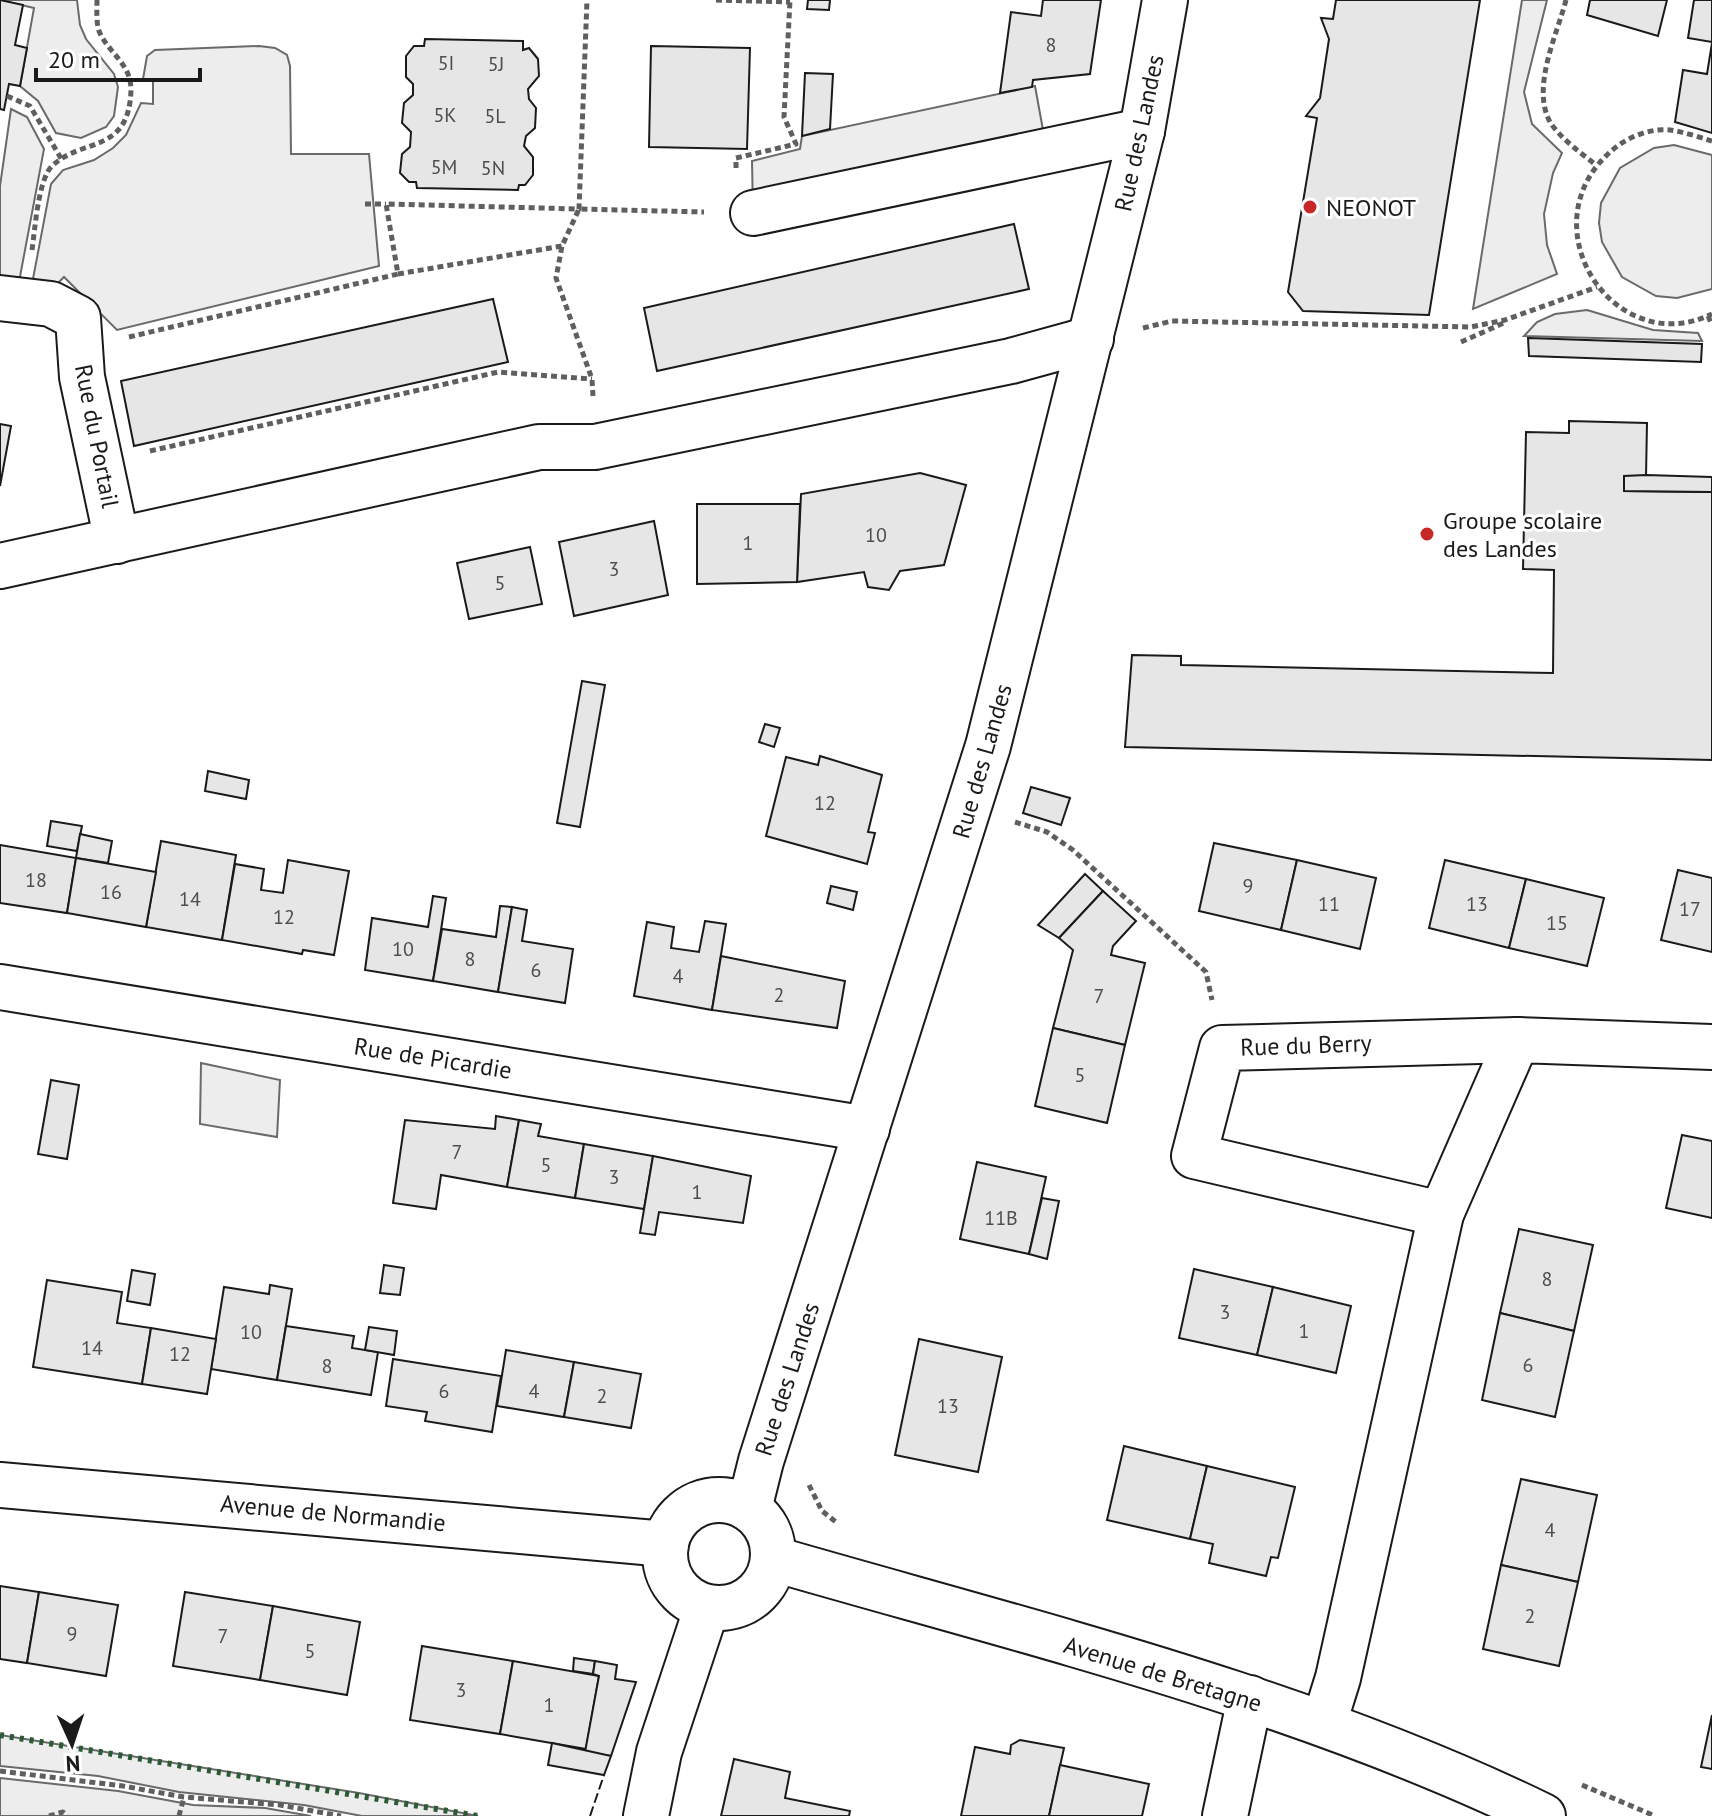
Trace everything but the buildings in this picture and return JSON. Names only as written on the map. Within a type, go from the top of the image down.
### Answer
[{"type":"street","name":"Rue des Landes","points":[[749,1509],[761,1461],[971,805],[1124,206],[1142,131],[1165,0]]},
{"type":"street","points":[[744,213],[1142,131]]},
{"type":"street","name":"Rue du Portail","points":[[12,298],[51,304],[78,318],[82,377],[117,541]]},
{"type":"street","points":[[0,566],[539,447],[595,447],[1011,361],[1091,339]]},
{"type":"street","name":"Rue de Picardie","points":[[0,987],[867,1129]]},
{"type":"street","points":[[1324,1723],[1338,1678],[1441,1214],[1517,1040]]},
{"type":"street","name":"Rue du Berry","points":[[1441,1214],[1194,1156],[1222,1048],[1517,1040],[1712,1047]]},
{"type":"street","name":"Avenue de Normandie","points":[[0,1485],[666,1544]]},
{"type":"street","points":[[733,1501],[749,1509],[766,1526],[773,1542],[774,1559],[768,1577],[755,1595],[739,1605],[707,1607],[691,1601],[677,1588],[667,1567],[666,1544],[673,1526],[690,1508],[702,1502],[733,1501]]},
{"type":"street","name":"Avenue de Bretagne","points":[[774,1559],[1250,1698],[1324,1723],[1491,1791],[1543,1816]]},
{"type":"street","points":[[646,1816],[659,1752],[707,1607]]},
{"type":"street","points":[[1225,1816],[1250,1698]]},
{"type":"path","points":[[12,298],[50,167],[99,146],[111,137],[123,122],[129,103],[127,70],[99,31],[97,0]]},
{"type":"path","points":[[587,0],[579,209],[562,246],[556,278],[592,379],[595,447]]},
{"type":"path","points":[[365,204],[744,213],[736,158],[796,144],[784,117],[790,1],[716,0]]},
{"type":"path","points":[[1566,0],[1544,84],[1543,103],[1551,124],[1596,165]]},
{"type":"path","points":[[7,96],[30,106],[62,160]]},
{"type":"path","points":[[1712,141],[1670,130],[1648,131],[1619,144],[1596,165],[1582,188],[1576,214],[1576,240],[1583,265],[1597,287],[1620,307],[1648,319],[1679,322],[1710,315],[1712,325]]},
{"type":"path","points":[[386,204],[398,274]]},
{"type":"path","points":[[81,349],[398,274],[562,246]]},
{"type":"path","points":[[1091,339],[1172,321],[1471,327],[1505,320],[1597,287]]},
{"type":"path","points":[[1461,342],[1565,296]]},
{"type":"path","points":[[100,463],[498,372],[592,379]]},
{"type":"path","points":[[971,805],[1047,832],[1073,850],[1206,972],[1222,1048]]},
{"type":"path","points":[[0,1771],[184,1797],[280,1805],[341,1816]]},
{"type":"path","points":[[179,1816],[184,1797]]},
{"type":"path","points":[[49,1816],[63,1812],[67,1816]]},
{"type":"shaded area","points":[[0,0],[77,0],[80,25],[86,39],[114,74],[118,87],[114,116],[106,127],[81,138],[56,133],[38,101],[20,86],[34,8]]},
{"type":"shaded area","points":[[1522,0],[1547,0],[1524,92],[1532,124],[1562,153],[1553,173],[1544,214],[1547,245],[1557,274],[1473,309]]},
{"type":"shaded area","points":[[275,48],[287,55],[290,66],[291,154],[369,154],[379,266],[117,330],[64,277],[56,285],[32,284],[51,184],[63,170],[94,160],[113,148],[126,135],[141,103],[153,104],[153,79],[143,79],[147,56],[155,50]]},
{"type":"shaded area","points":[[1035,86],[1047,152],[753,213],[752,161],[800,149],[802,136]]},
{"type":"shaded area","points":[[11,109],[27,117],[44,149],[19,282],[0,282],[0,186]]},
{"type":"shaded area","points":[[1674,145],[1712,155],[1712,289],[1677,298],[1656,296],[1622,277],[1602,242],[1599,223],[1601,203],[1620,168],[1654,148]]},
{"type":"shaded area","points":[[1587,310],[1653,330],[1698,333],[1702,341],[1524,336],[1537,322],[1555,314]]},
{"type":"shaded area","points":[[201,1063],[280,1080],[277,1137],[200,1124]]},
{"type":"shaded area","points":[[0,1735],[359,1793],[478,1816],[362,1816],[304,1805],[179,1792],[98,1776],[0,1766]]},
{"type":"shaded area","points":[[0,1778],[118,1791],[193,1805],[265,1808],[311,1816],[0,1816]]},
{"type":"hedge","points":[[0,1735],[478,1816]]},
{"type":"fence","points":[[590,1816],[604,1775]]},
{"type":"place","name":"NEONOT","points":[[1310,207]]},
{"type":"place","name":"Groupe scolaire des Landes","points":[[1427,534]]}]
